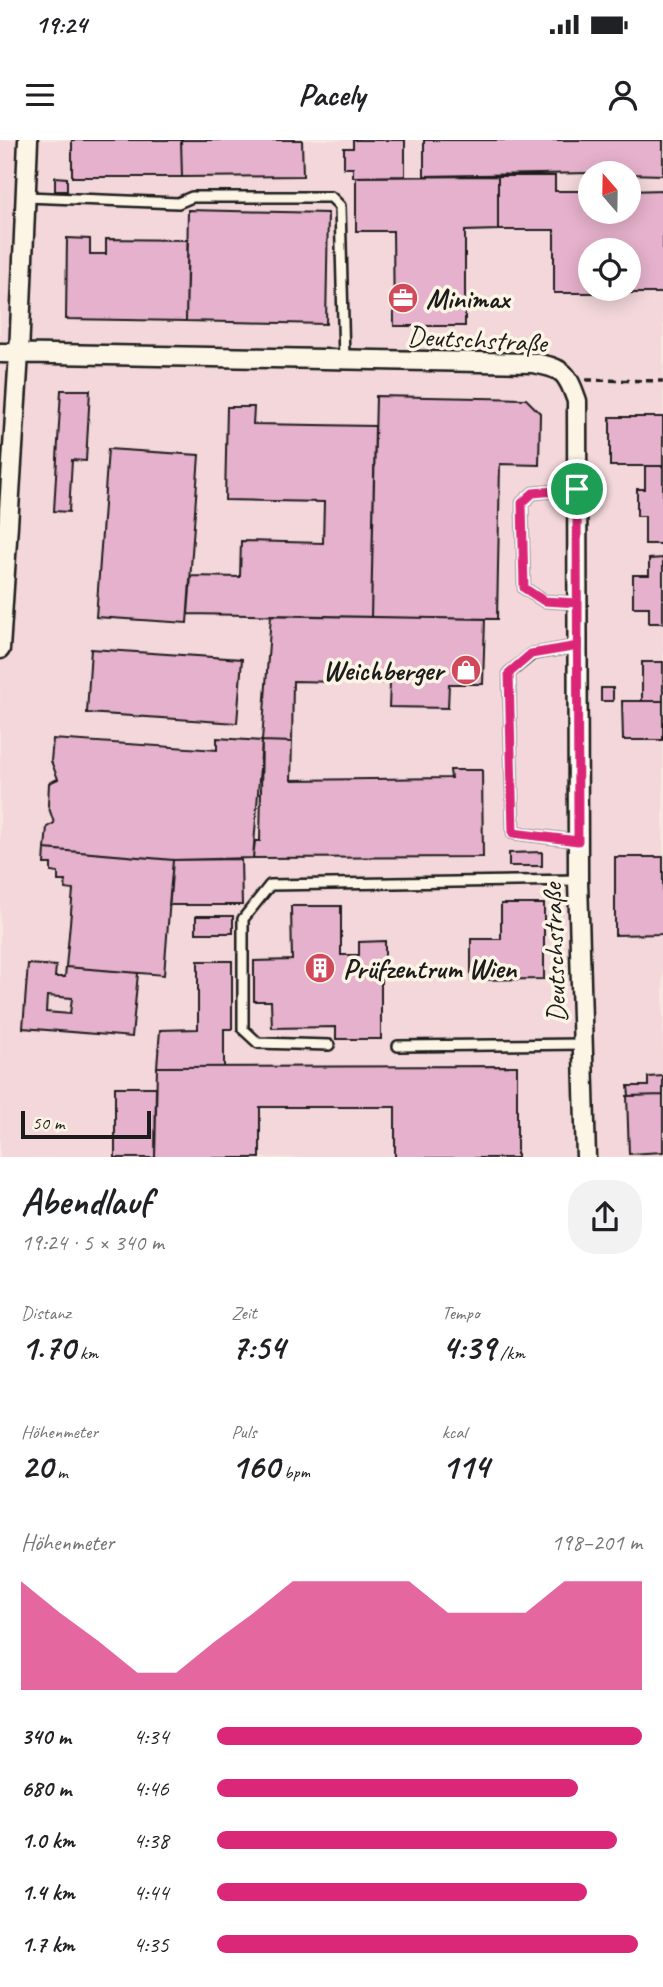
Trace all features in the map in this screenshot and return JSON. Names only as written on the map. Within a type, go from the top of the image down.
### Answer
[{"type":"street","points":[[0,649],[19,354],[28,140]]},
{"type":"street","name":"Deutschstraße","points":[[0,353],[533,363],[558,368],[570,380],[577,401],[578,880],[586,1157]]},
{"type":"lane","points":[[26,197],[178,203],[192,197],[331,197],[340,206],[344,360]]},
{"type":"lane","points":[[577,489],[533,493],[522,503],[521,545],[524,588],[544,601],[578,603]]},
{"type":"lane","points":[[578,646],[531,654],[509,673],[513,833],[578,841]]},
{"type":"lane","points":[[329,1045],[257,1043],[243,1028],[243,919],[270,885],[578,880]]},
{"type":"lane","points":[[398,1046],[583,1044]]},
{"type":"path","points":[[570,380],[663,381]]},
{"type":"shaded area","points":[[0,140],[663,140],[663,1157],[0,1157]]},
{"type":"building","points":[[72,140],[181,140],[182,177],[72,177]]},
{"type":"building","points":[[181,140],[302,140],[303,176],[182,177]]},
{"type":"building","points":[[353,140],[405,140],[405,176],[353,177],[353,168],[344,168],[344,148],[353,148]]},
{"type":"building","points":[[424,140],[663,140],[663,175],[641,174],[641,161],[578,161],[578,173],[424,176]]},
{"type":"building","points":[[498,176],[498,230],[465,231],[465,326],[394,326],[393,231],[356,231],[356,177]]},
{"type":"building","points":[[498,176],[555,176],[555,191],[578,191],[578,224],[641,224],[641,191],[663,190],[663,293],[641,293],[641,238],[578,238],[578,293],[554,293],[554,230],[498,230]]},
{"type":"building","points":[[55,177],[67,178],[67,191],[55,191]]},
{"type":"building","points":[[188,210],[328,213],[326,324],[186,321]]},
{"type":"building","points":[[67,238],[90,239],[90,254],[106,254],[106,239],[188,240],[186,321],[66,319]]},
{"type":"building","points":[[61,390],[90,390],[86,461],[72,460],[69,512],[54,511]]},
{"type":"building","points":[[376,396],[526,399],[540,413],[539,465],[500,464],[497,619],[371,617]]},
{"type":"building","points":[[227,407],[254,407],[253,424],[375,426],[371,617],[188,614],[191,576],[240,577],[241,541],[323,543],[324,502],[225,500]]},
{"type":"building","points":[[610,417],[663,417],[663,466],[610,466]]},
{"type":"building","points":[[108,449],[199,455],[187,623],[96,617]]},
{"type":"building","points":[[645,466],[663,466],[663,544],[645,544],[645,516],[637,516],[637,489],[645,489]]},
{"type":"building","points":[[663,558],[663,623],[649,623],[649,607],[633,607],[633,575],[649,575],[649,559]]},
{"type":"building","points":[[271,615],[485,619],[483,684],[449,684],[448,708],[389,707],[390,683],[293,681],[292,742],[262,741]]},
{"type":"building","points":[[91,649],[242,659],[237,723],[87,713]]},
{"type":"building","points":[[642,662],[663,662],[663,701],[642,701]]},
{"type":"building","points":[[601,688],[613,688],[613,701],[601,701]]},
{"type":"building","points":[[622,701],[663,701],[663,740],[623,740]]},
{"type":"building","points":[[217,738],[262,741],[253,858],[173,860],[45,849],[47,827],[54,823],[48,805],[49,783],[58,779],[51,761],[53,739],[217,750]]},
{"type":"building","points":[[262,741],[292,742],[291,780],[451,778],[450,770],[482,770],[483,857],[253,858],[255,841],[260,841]]},
{"type":"building","points":[[45,849],[173,860],[164,975],[66,967],[73,890],[65,889],[66,881],[58,881],[58,873],[51,872],[51,864],[44,864]]},
{"type":"building","points":[[542,852],[542,866],[509,866],[509,853]]},
{"type":"building","points":[[615,857],[663,857],[663,934],[615,935]]},
{"type":"building","points":[[241,859],[242,905],[169,905],[173,860]]},
{"type":"building","points":[[501,904],[544,904],[544,979],[471,980],[471,939],[501,939]]},
{"type":"building","name":"Prüfzentrum Wien","points":[[291,906],[341,906],[341,955],[359,955],[359,942],[385,941],[385,975],[381,975],[381,1039],[336,1039],[336,1027],[272,1028],[271,1001],[254,1001],[254,961],[292,960]]},
{"type":"building","points":[[196,916],[233,916],[233,933],[196,933]]},
{"type":"building","points":[[198,961],[232,961],[232,1029],[224,1029],[224,1067],[157,1067],[160,1030],[198,1029]]},
{"type":"building","points":[[28,964],[56,966],[55,977],[65,977],[66,967],[138,973],[132,1037],[23,1028]],"holes":[[[47,996],[72,998],[70,1014],[46,1012]]]},
{"type":"building","points":[[517,1066],[517,1157],[395,1157],[395,1107],[260,1107],[260,1157],[155,1157],[157,1067]]},
{"type":"building","points":[[663,1076],[663,1095],[629,1096],[628,1086],[648,1086],[648,1077]]},
{"type":"building","points":[[115,1087],[156,1087],[155,1157],[115,1157]]},
{"type":"building","points":[[663,1095],[663,1152],[629,1154],[627,1096]]},
{"type":"place","name":"Minimax","points":[[403,298]]},
{"type":"place","name":"Weichberger","points":[[466,670]]},
{"type":"place","name":"Prüfzentrum Wien","points":[[320,968]]},
{"type":"route","points":[[577,489],[533,493],[522,503],[521,545],[524,588],[544,601],[578,603],[578,646],[531,654],[509,673],[513,833],[578,841],[578,646],[577,489]]}]
